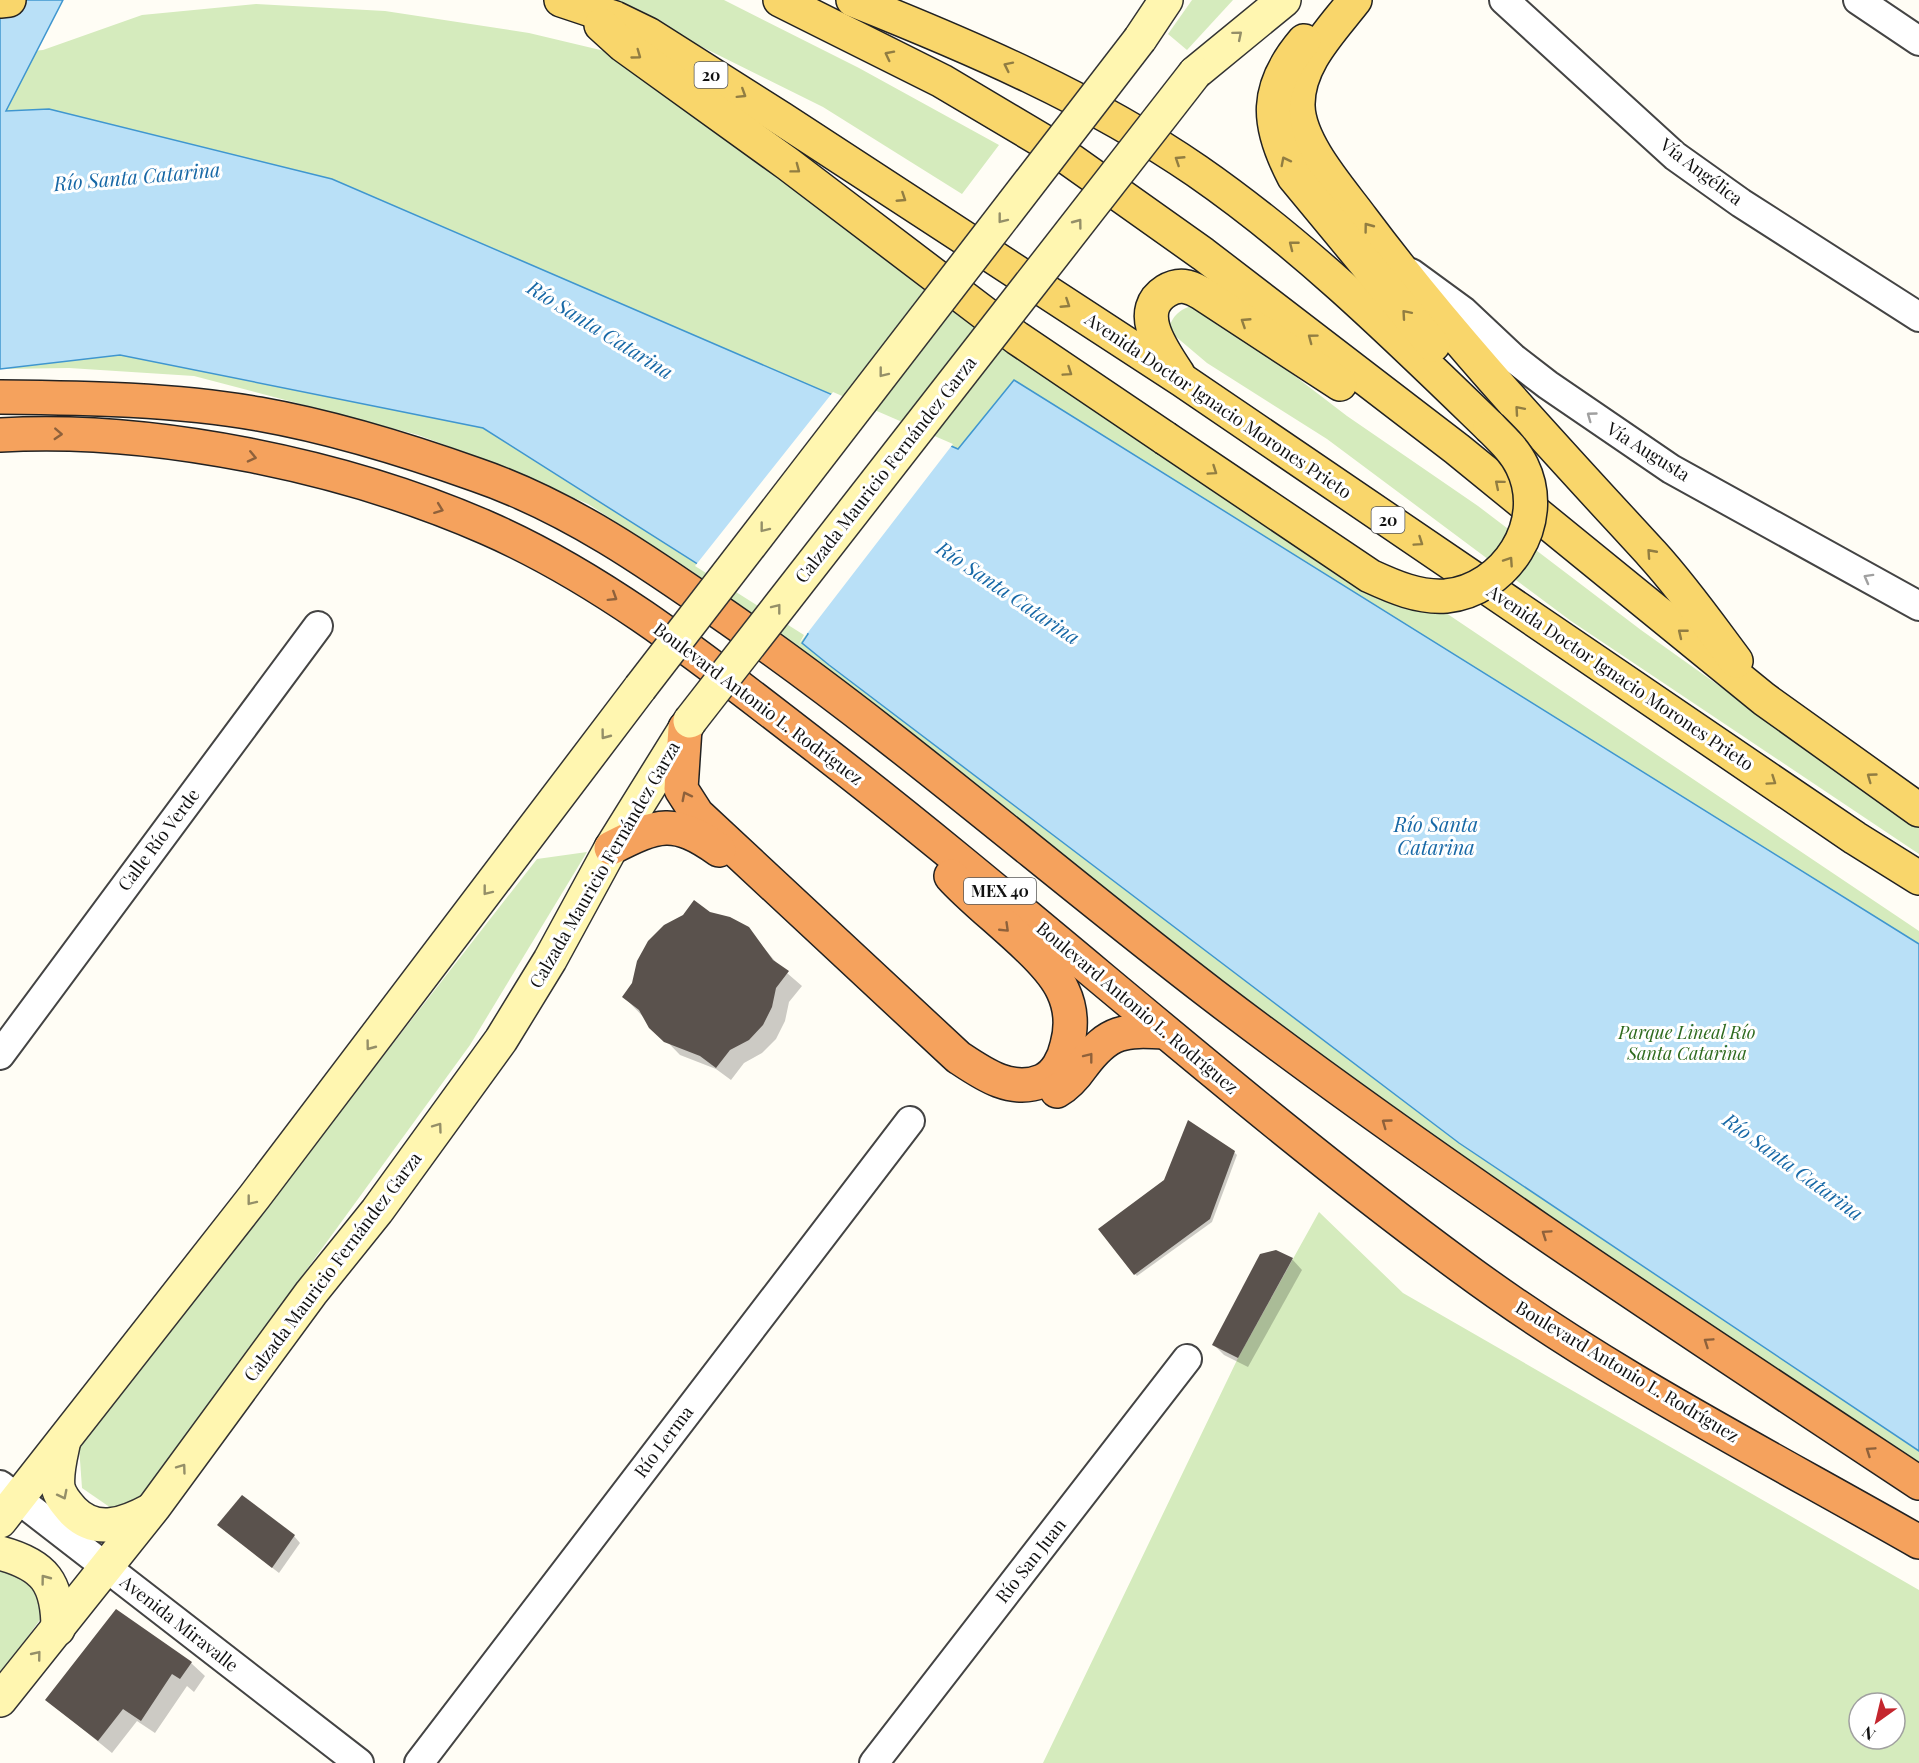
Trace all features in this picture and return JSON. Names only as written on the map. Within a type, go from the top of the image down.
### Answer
[{"type":"highway","name":"MEX 40","points":[[0,397],[165,402],[261,414],[351,436],[479,475],[594,529],[686,588],[821,683],[1212,994],[1441,1164],[1919,1483]]},
{"type":"highway","name":"Boulevard Antonio L. Rodríguez","points":[[0,435],[35,433],[97,435],[164,441],[236,453],[401,494],[488,528],[561,565],[629,607],[736,684],[990,883],[1242,1096],[1434,1246],[1545,1326],[1919,1542]]},
{"type":"highway","points":[[688,724],[681,789],[698,813],[958,1057],[999,1081],[1019,1086],[1034,1084],[1046,1079],[1061,1063],[1069,1038],[1071,1020],[1063,991],[1046,967],[957,882],[895,807]]},
{"type":"highway","points":[[611,848],[655,829],[668,827],[695,832],[748,875],[951,1074],[981,1094],[995,1100],[1026,1103],[1052,1094],[1074,1076],[1101,1043],[1120,1032],[1165,1032]]},
{"type":"main road","points":[[0,1],[9,0]]},
{"type":"main road","points":[[780,0],[942,81],[1048,144],[1203,254],[1457,449],[1764,699],[1919,810]]},
{"type":"main road","points":[[569,2],[623,45],[788,164],[1017,338],[1370,576],[1396,588],[1422,594],[1446,596],[1480,586],[1504,570],[1520,546],[1528,525],[1530,500],[1523,467],[1514,453],[1490,428],[1376,317],[1306,256],[1227,193],[1167,152],[1000,62],[853,0]]},
{"type":"main road","points":[[6,1502],[64,1438],[269,1177],[640,688],[1140,39],[1166,0]]},
{"type":"main road","name":"Calzada Mauricio Fernández Garza","points":[[0,1700],[152,1509],[311,1293],[377,1211],[501,1040],[550,960],[611,848],[688,724],[1195,73],[1284,0]]},
{"type":"main road","points":[[1350,0],[1322,20],[1289,58],[1278,79],[1273,101],[1273,126],[1280,152],[1294,177],[1396,304],[1467,384],[1483,406],[1490,428]]},
{"type":"main road","points":[[1355,0],[1318,48],[1307,67],[1298,107],[1313,150],[1398,267],[1568,466],[1654,556],[1764,699]]},
{"type":"main road","name":"Avenida Doctor Ignacio Morones Prieto","points":[[569,2],[648,34],[1182,380],[1855,838],[1919,878]]},
{"type":"main road","points":[[1182,380],[1163,349],[1152,322],[1153,307],[1162,293],[1178,285],[1190,287],[1201,293],[1366,401],[1457,449]]},
{"type":"main road","points":[[64,1438],[58,1489],[64,1500],[81,1519],[93,1524],[109,1526],[124,1523],[152,1509]]},
{"type":"main road","points":[[0,1553],[25,1560],[46,1577],[58,1602],[58,1629]]},
{"type":"street","name":"Vía Angélica","points":[[1504,0],[1675,156],[1741,203],[1919,317]]},
{"type":"street","points":[[1858,0],[1919,41]]},
{"type":"street","name":"Vía Augusta","points":[[1398,267],[1438,291],[1513,358],[1548,385],[1671,469],[1919,606]]},
{"type":"street","name":"Calle Río Verde","points":[[0,1055],[318,626]]},
{"type":"street","name":"Río Lerma","points":[[418,1763],[910,1121]]},
{"type":"street","name":"Río San Juan","points":[[874,1763],[1187,1359]]},
{"type":"street","name":"Avenida Miravalle","points":[[6,1502],[106,1568],[359,1763]]},
{"type":"green space","points":[[593,0],[724,0],[859,68],[999,145],[962,194],[823,107],[674,33]]},
{"type":"green space","points":[[1192,0],[1233,0],[1187,50],[1168,34]]},
{"type":"green space","name":"Río Santa Catarina","points":[[256,4],[385,11],[529,33],[613,53],[1919,931],[1919,1468],[1365,1091],[689,569],[588,504],[494,463],[418,435],[194,376],[69,368],[0,369],[0,54],[43,50],[142,15]]},
{"type":"green space","points":[[1201,304],[1347,416],[1478,506],[1641,630],[1812,752],[1919,824],[1919,854],[1571,621],[1327,439],[1207,363],[1168,330],[1180,311]]},
{"type":"green space","points":[[587,852],[470,1045],[137,1503],[111,1508],[82,1488],[79,1446],[537,859]]},
{"type":"green space","points":[[1319,1212],[1403,1293],[1919,1590],[1919,1763],[1043,1763],[1238,1358]]},
{"type":"green space","points":[[21,1567],[47,1610],[0,1675],[0,1569]]},
{"type":"water","name":"Río Santa Catarina","points":[[0,0],[63,0],[6,111],[49,109],[332,179],[958,449],[1014,380],[1919,944],[1919,1451],[1459,1143],[829,665],[802,643],[808,634],[483,428],[120,355],[0,369]]},
{"type":"pier","points":[[833,392],[953,444],[799,644],[804,635],[695,566]]},
{"type":"building","points":[[694,900],[710,912],[730,917],[749,927],[773,960],[789,971],[776,988],[772,1007],[763,1025],[749,1040],[730,1050],[716,1068],[700,1056],[664,1042],[649,1028],[639,1010],[622,997],[632,983],[637,961],[648,941],[664,925],[683,915]]},
{"type":"building","points":[[1188,1120],[1235,1151],[1210,1219],[1134,1275],[1098,1229],[1164,1180]]},
{"type":"building","points":[[1276,1250],[1293,1258],[1238,1358],[1212,1345],[1260,1254]]},
{"type":"building","points":[[242,1495],[295,1535],[272,1568],[217,1525]]},
{"type":"building","points":[[116,1609],[192,1662],[180,1679],[172,1674],[141,1721],[123,1709],[98,1741],[45,1700]]},
{"type":"park label","name":"Parque Lineal Río Santa Catarina","points":[[1687,1043]]}]
